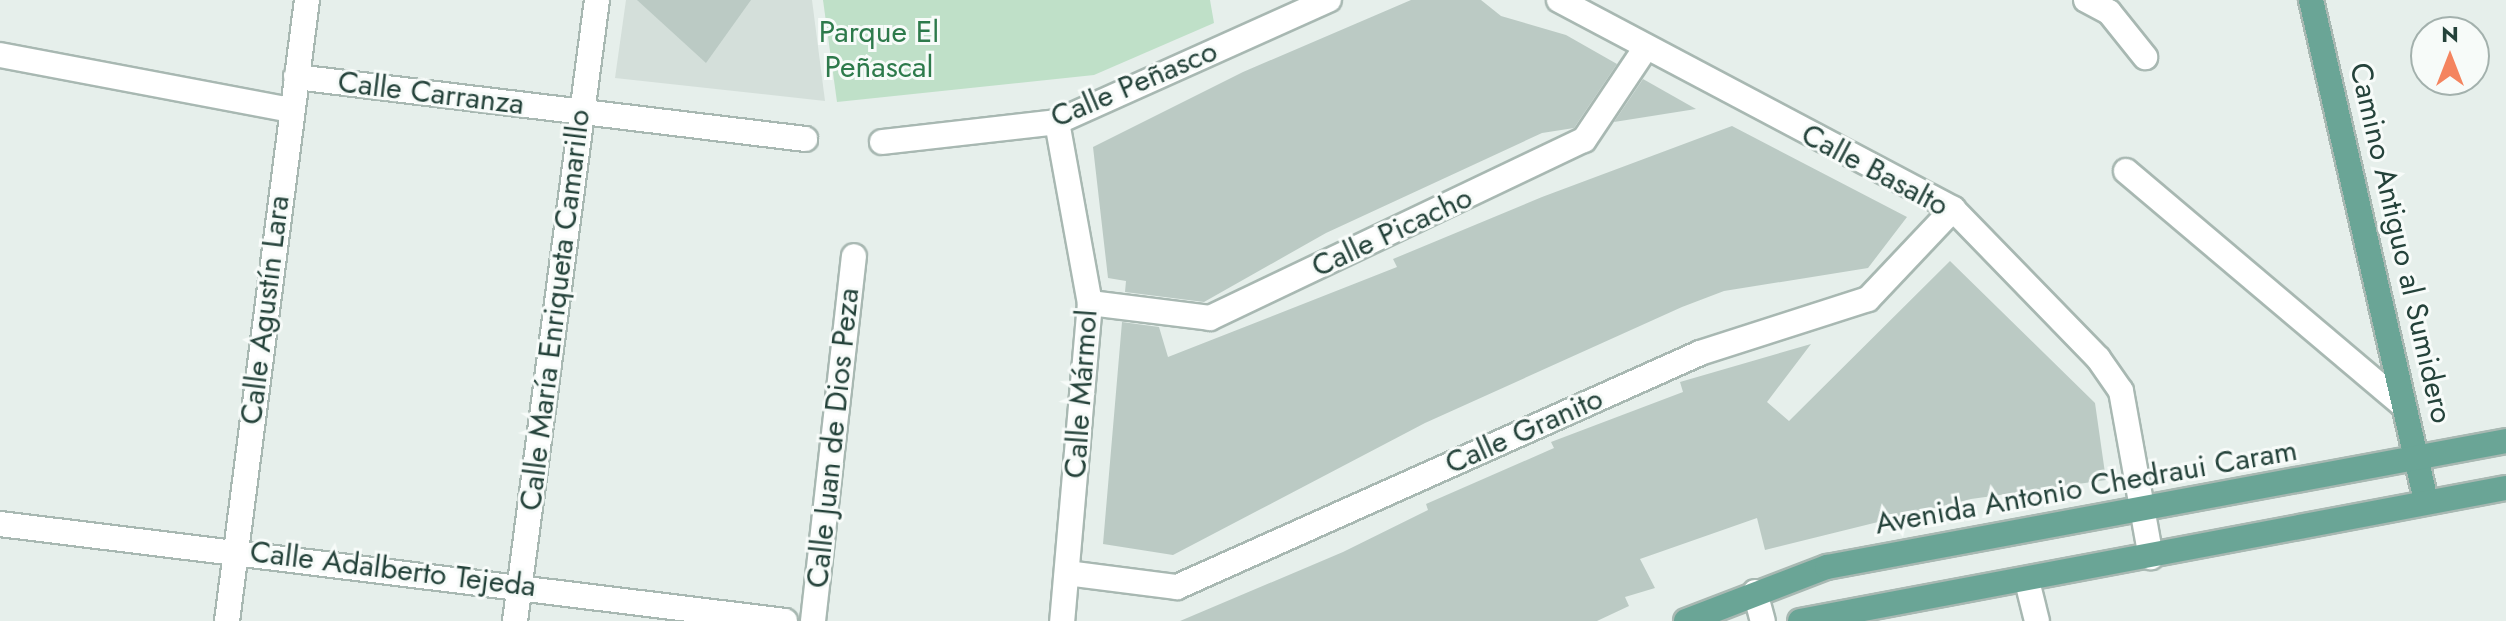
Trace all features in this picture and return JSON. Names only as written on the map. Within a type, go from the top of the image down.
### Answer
[{"type":"main road","name":"Camino Antiguo al Sumidero","points":[[2311,0],[2426,501]]},
{"type":"main road","name":"Avenida Antonio Chedraui Caram","points":[[1686,621],[1755,592],[1827,567],[2144,512],[2506,441]]},
{"type":"main road","points":[[1800,621],[2027,581],[2426,501],[2506,488]]},
{"type":"street","name":"Calle Agustín Lara","points":[[227,621],[307,0]]},
{"type":"street","name":"Calle María Enriqueta Camarillo","points":[[515,621],[597,0]]},
{"type":"street","name":"Calle Basalto","points":[[1559,0],[1645,49],[1953,209],[2098,358],[2121,391],[2151,557]]},
{"type":"street","points":[[2086,0],[2109,12],[2145,57]]},
{"type":"street","name":"Calle Peñasco","points":[[882,142],[1057,122],[1316,3]]},
{"type":"street","name":"Calle Picacho","points":[[1090,303],[1210,318],[1584,140],[1645,49]]},
{"type":"street","points":[[0,55],[291,110]]},
{"type":"street","name":"Calle Carranza","points":[[296,77],[805,139]]},
{"type":"street","name":"Calle Mármol","points":[[1057,122],[1090,303],[1062,621]]},
{"type":"street","points":[[2126,171],[2403,405]]},
{"type":"street","name":"Calle Granito","points":[[1067,573],[1177,587],[1700,353],[1868,299],[1953,209]]},
{"type":"street","name":"Calle Juan de Dios Peza","points":[[813,621],[854,256]]},
{"type":"street","name":"Calle Adalberto Tejeda","points":[[0,524],[519,585],[785,621]]},
{"type":"street","points":[[2027,581],[2037,621]]},
{"type":"street","points":[[1755,592],[1763,621]]},
{"type":"shaded area","points":[[626,0],[812,0],[825,101],[615,78]]},
{"type":"green space","name":"Parque El Peñascal","points":[[823,0],[1210,0],[1214,23],[1094,75],[837,102]]},
{"type":"building","points":[[637,0],[751,0],[706,63]]},
{"type":"building","points":[[1411,0],[1481,0],[1501,16],[1566,35],[1617,64],[1574,128],[1542,133],[1326,233],[1204,302],[1125,292],[1126,281],[1108,278],[1093,147],[1243,72]]},
{"type":"building","points":[[1643,79],[1696,109],[1614,122]]},
{"type":"building","points":[[1732,126],[1907,217],[1868,268],[1724,291],[1682,307],[1425,423],[1173,555],[1103,544],[1122,322],[1159,327],[1168,357],[1397,267],[1393,259],[1542,197]]},
{"type":"building","points":[[1950,261],[2095,403],[2106,480],[1971,499],[1765,550],[1757,518],[1640,559],[1655,588],[1625,597],[1629,606],[1597,621],[1180,621],[1343,552],[1428,510],[1426,504],[1554,448],[1551,442],[1683,392],[1680,382],[1811,344],[1767,402],[1789,421]]}]
